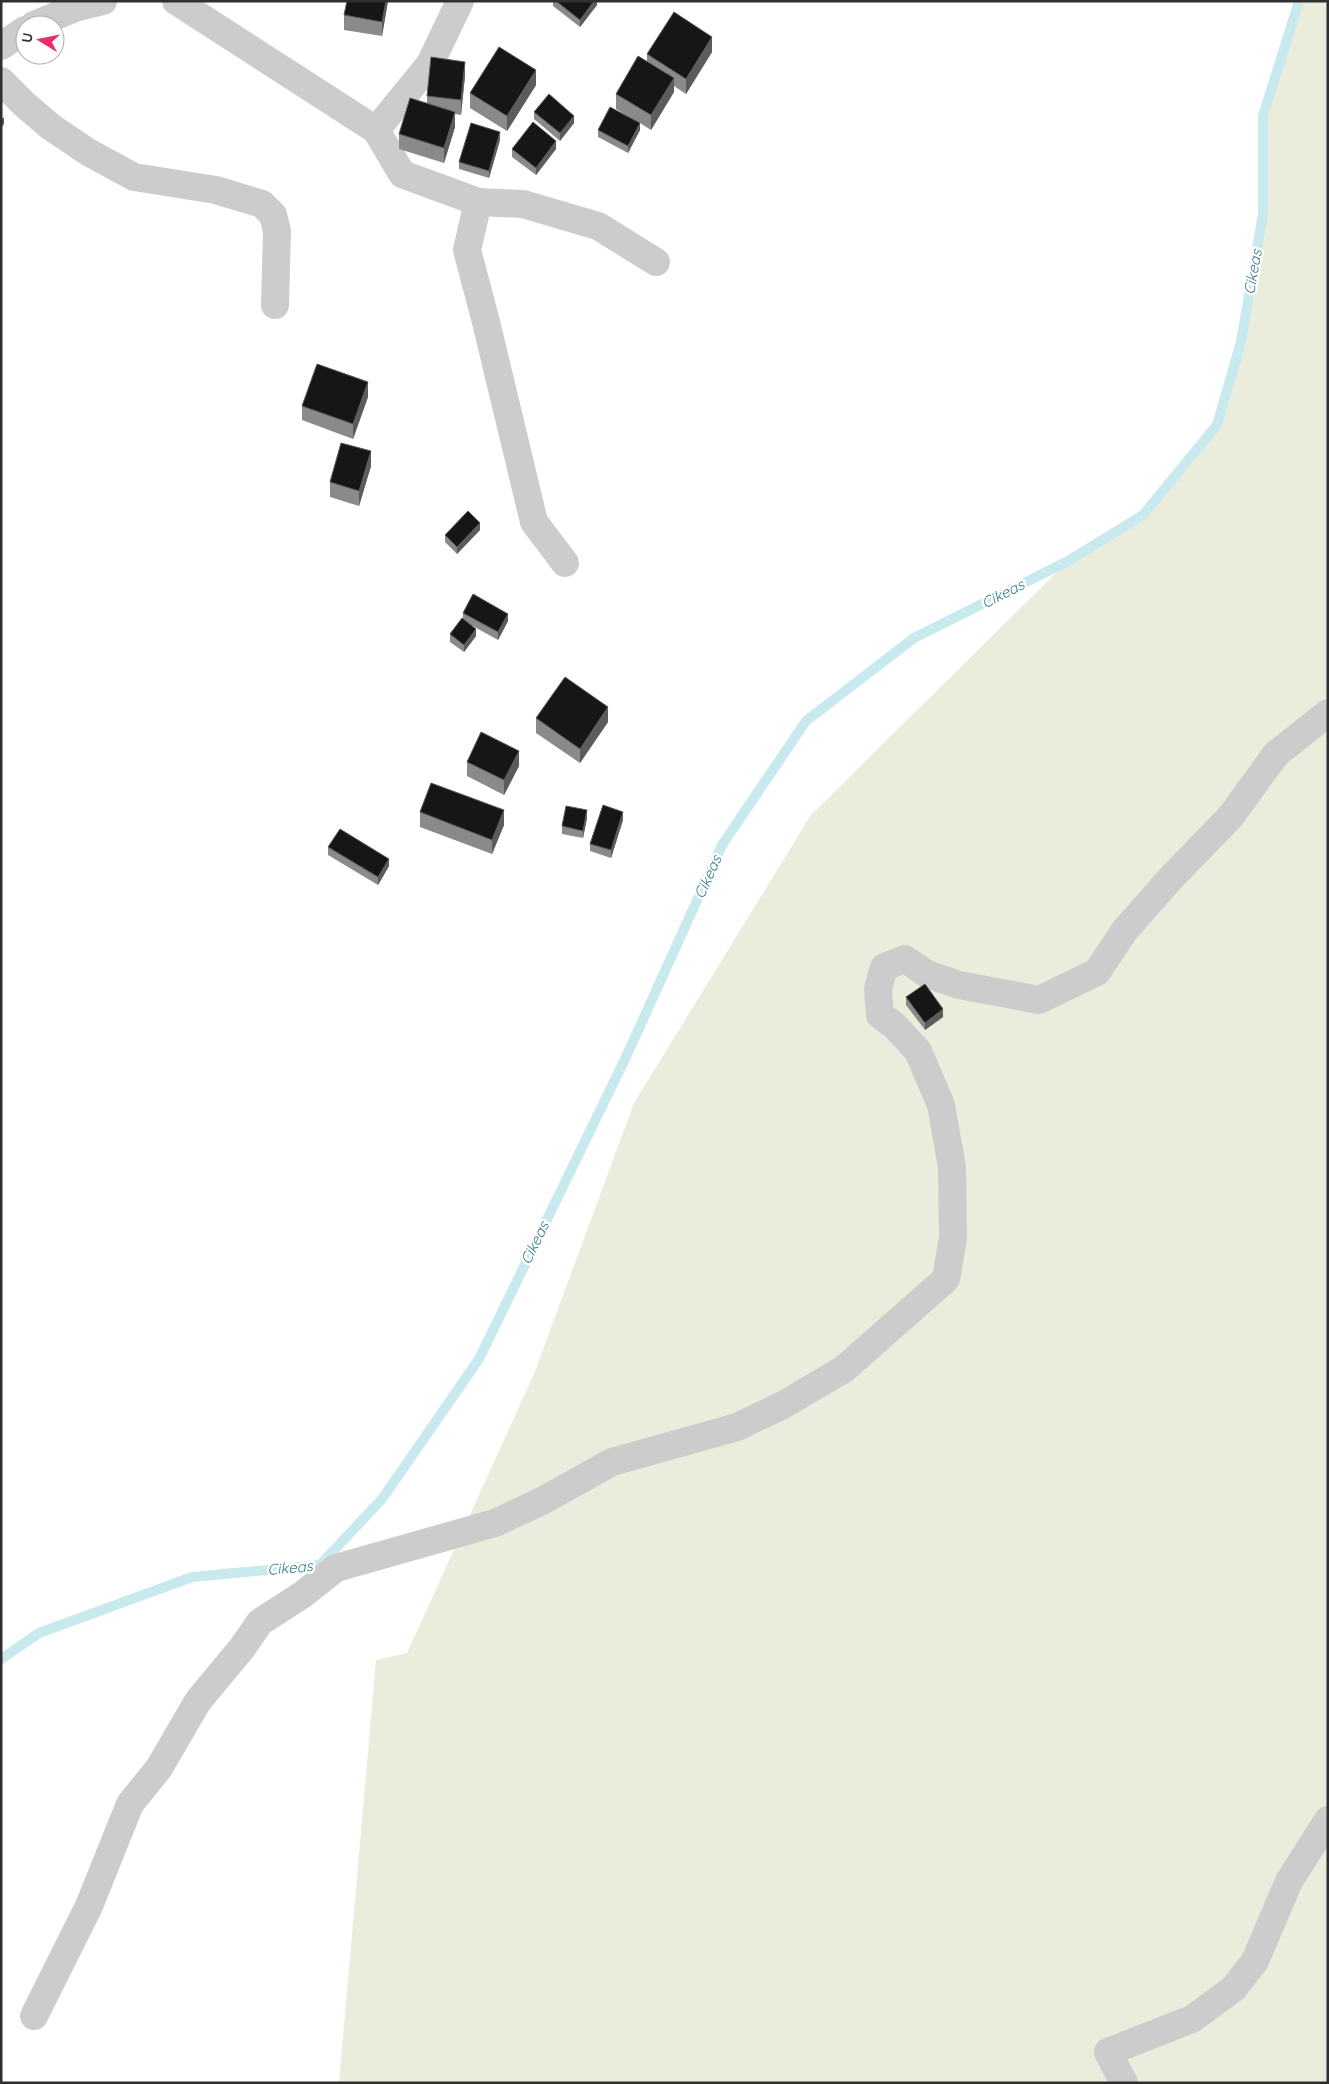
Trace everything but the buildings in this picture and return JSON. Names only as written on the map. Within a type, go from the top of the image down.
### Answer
[{"type":"street","points":[[58,15],[75,8],[103,1]]},
{"type":"street","points":[[176,1],[376,130],[402,174],[478,202],[522,204],[598,226],[656,262]]},
{"type":"street","points":[[376,130],[430,64],[460,1]]},
{"type":"street","points":[[1,46],[15,37]]},
{"type":"street","points":[[1,81],[51,127],[88,152],[134,177],[216,190],[262,204],[273,215],[277,231],[275,305]]},
{"type":"street","points":[[478,202],[467,250],[534,522],[565,562]]},
{"type":"street","points":[[34,2016],[89,1906],[130,1804],[159,1768],[198,1701],[242,1648],[260,1622],[302,1595],[336,1568],[495,1523],[542,1502],[612,1462],[737,1427],[782,1405],[844,1369],[946,1279],[953,1238],[952,1167],[941,1105],[918,1051],[894,1025],[880,1015],[878,989],[884,966],[905,959],[926,974],[959,985],[1039,1000],[1097,972],[1125,930],[1171,878],[1231,816],[1276,754],[1328,713]]},
{"type":"street","points":[[1124,2083],[1108,2052],[1192,2019],[1233,1989],[1255,1961],[1290,1881],[1328,1820]]},
{"type":"green space","points":[[1299,1],[1328,1],[1328,2083],[339,2083],[376,1660],[407,1653],[534,1374],[634,1103],[811,815],[1068,561],[1143,515],[1217,425],[1241,342],[1263,214],[1263,116]]},
{"type":"waterway","name":"Cikeas","points":[[1,1659],[39,1633],[192,1577],[320,1565],[382,1499],[479,1359],[626,1057],[722,845],[806,721],[914,638],[1068,561],[1143,515],[1217,425],[1241,342],[1263,214],[1263,116],[1299,1]]}]
